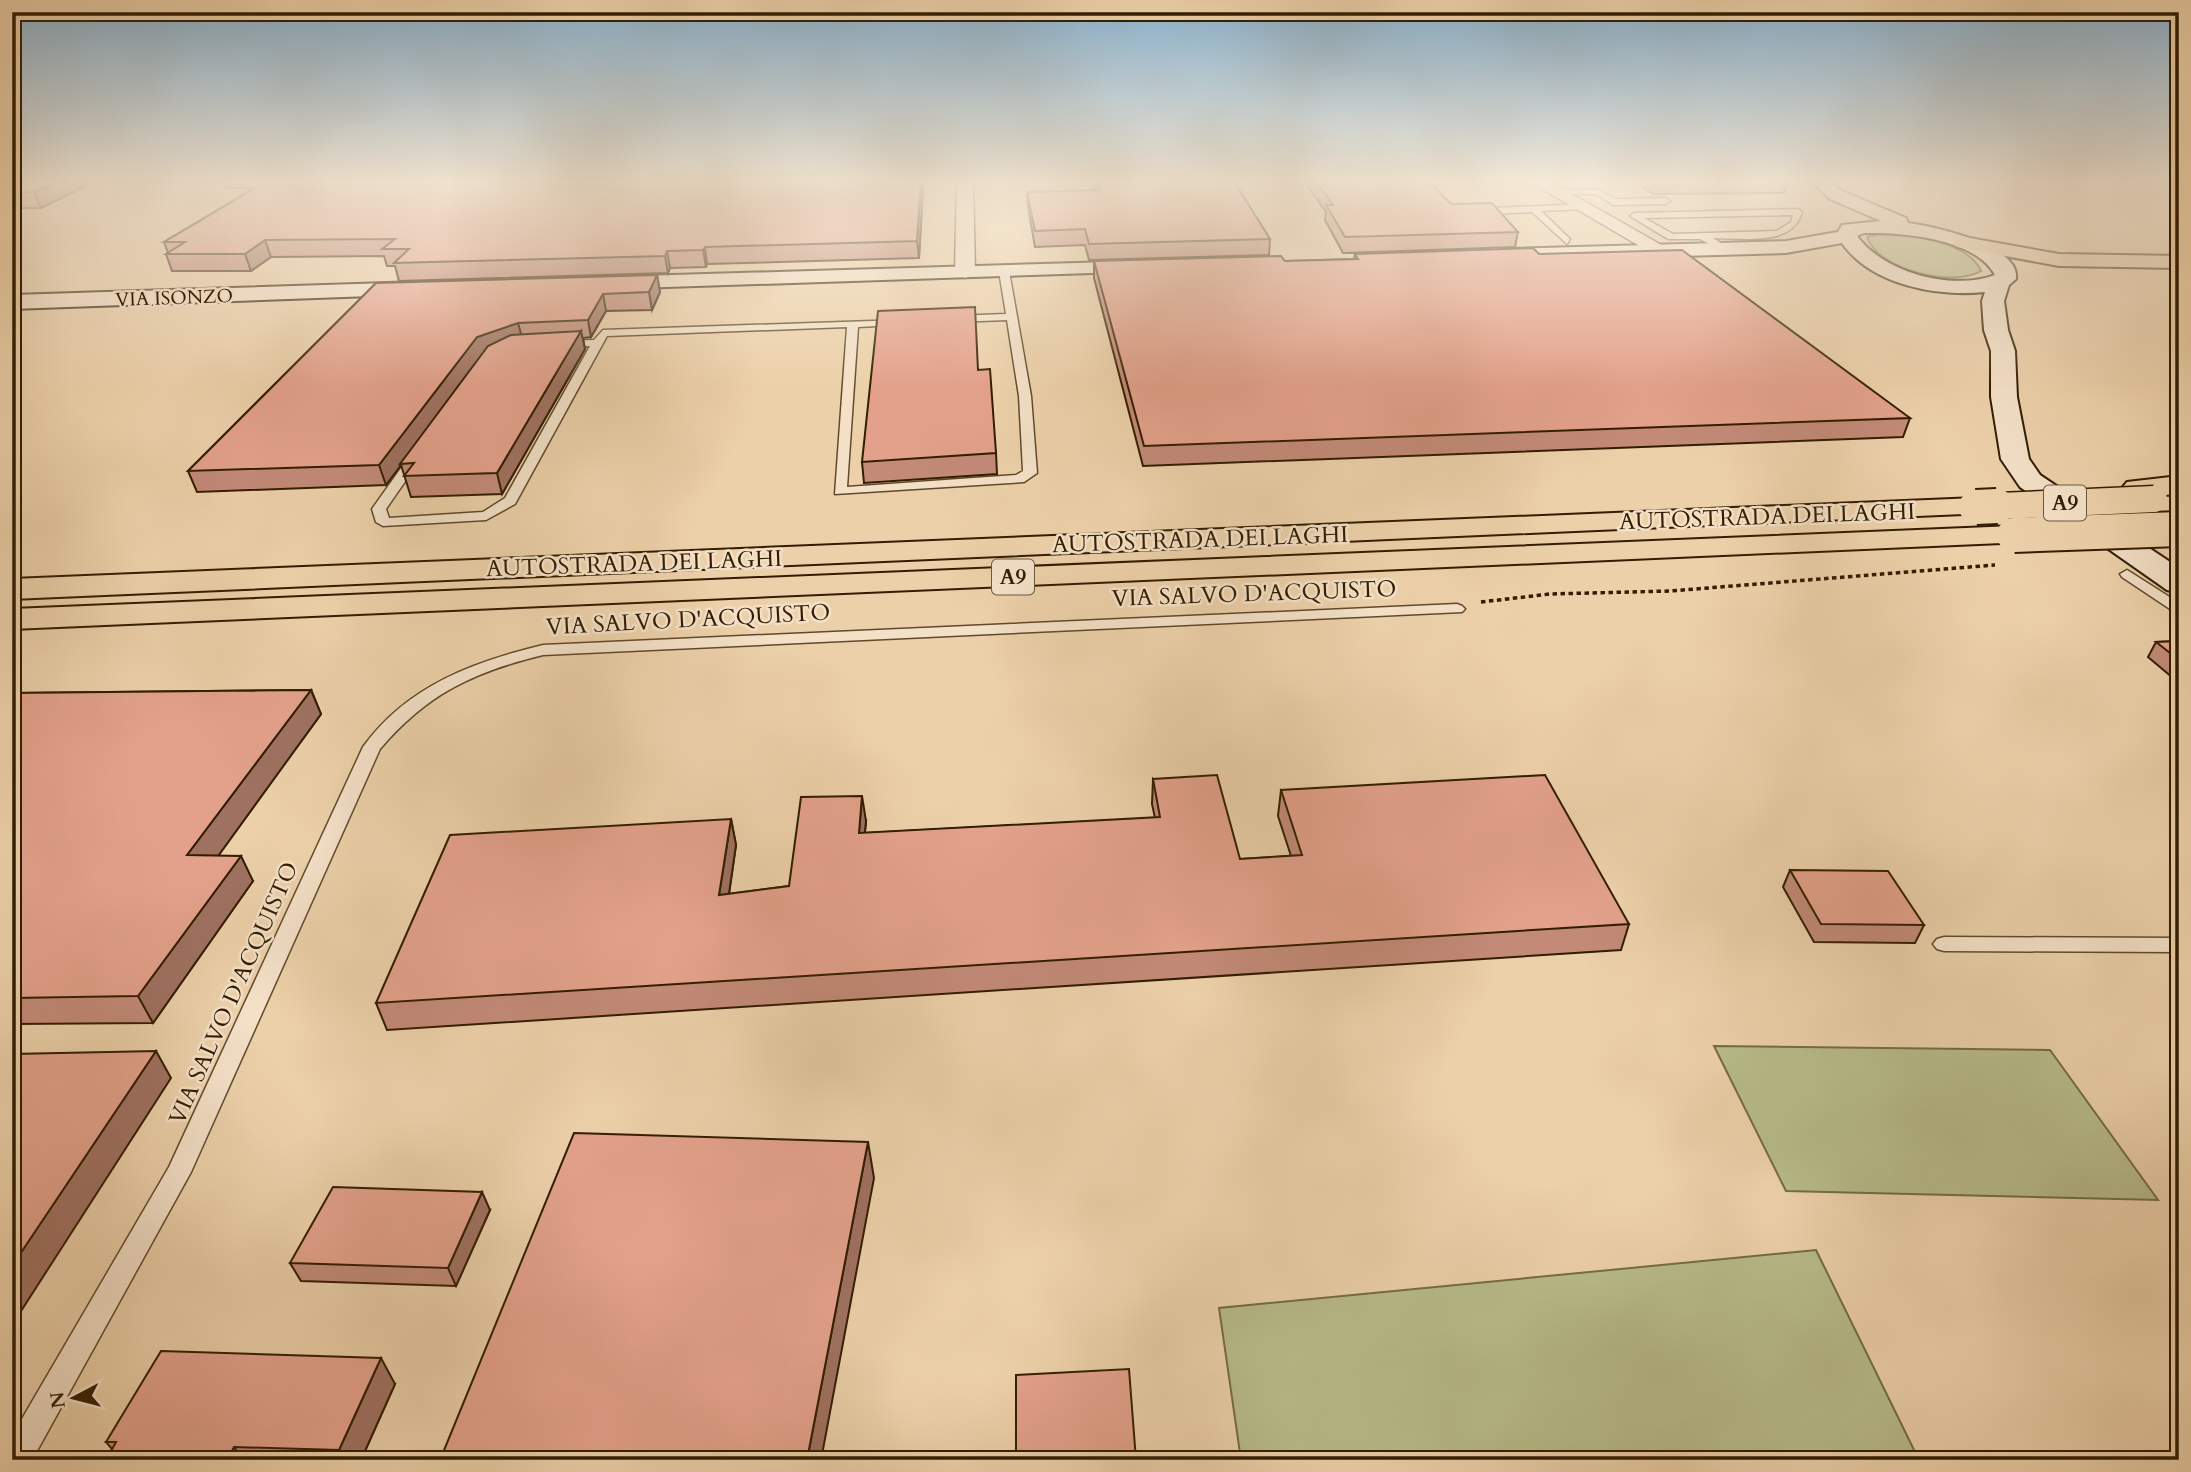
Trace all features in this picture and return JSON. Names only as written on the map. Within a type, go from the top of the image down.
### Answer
[{"type":"highway","points":[[1996,249],[2059,260],[2179,262]]},
{"type":"highway","points":[[2002,281],[2138,263]]},
{"type":"highway","name":"AUTOSTRADA DEI LAGHI","points":[[12,589],[1276,536],[2162,492]]},
{"type":"highway","name":"AUTOSTRADA DEI LAGHI","points":[[12,619],[2010,550],[2179,529]]},
{"type":"street","points":[[965,249],[965,272]]},
{"type":"street","points":[[1658,249],[1662,251]]},
{"type":"street","points":[[1751,249],[1826,255],[1883,268],[1909,278],[1980,319],[2003,351],[2004,397],[2015,459],[2030,481],[2179,583]]},
{"type":"street","points":[[1484,256],[1755,249]]},
{"type":"street","points":[[1855,249],[1883,268]]},
{"type":"street","points":[[1974,249],[1999,263],[2006,272],[1993,301],[1980,319]]},
{"type":"street","points":[[589,284],[1168,266]]},
{"type":"street","points":[[1909,278],[1954,286],[2002,281]]},
{"type":"street","name":"VIA ISONZO","points":[[12,302],[435,289]]},
{"type":"lane","points":[[853,324],[840,491],[999,483],[1019,479],[1030,473],[1025,396],[1004,271]]},
{"type":"lane","points":[[943,320],[1010,317]]},
{"type":"lane","points":[[425,445],[379,509],[383,522],[486,516],[510,501],[603,333],[916,321]]},
{"type":"lane","points":[[543,345],[597,343]]},
{"type":"lane","points":[[2127,575],[2179,610]]},
{"type":"lane","name":"VIA SALVO D'ACQUISTO","points":[[15,1460],[179,1172],[372,747],[397,716],[425,693],[461,675],[507,658],[578,647],[1457,609]]},
{"type":"lane","points":[[1944,944],[2179,945]]},
{"type":"path","points":[[1457,609],[1491,600],[1550,594],[1671,591],[2010,550]]},
{"type":"green space","points":[[1874,249],[1956,249],[1974,261],[1981,271],[1968,276],[1952,277],[1917,273],[1885,259]]},
{"type":"green space","points":[[1714,1046],[2050,1050],[2158,1200],[1786,1191]]},
{"type":"green space","points":[[1816,1250],[1919,1460],[1241,1460],[1219,1308]]},
{"type":"building","points":[[174,249],[253,249],[245,254],[166,254]]},
{"type":"building","points":[[382,249],[704,249],[667,251],[665,256],[394,263],[409,249]]},
{"type":"building","points":[[1512,249],[1534,249],[1539,254],[1682,250],[1910,418],[1144,446],[1094,261],[1281,256],[1285,261],[1358,259],[1355,254]]},
{"type":"building","points":[[657,275],[649,292],[603,294],[588,320],[518,323],[477,337],[379,465],[188,471],[376,283]]},
{"type":"building","points":[[975,307],[978,370],[990,369],[996,453],[862,462],[878,311]]},
{"type":"building","points":[[581,331],[497,473],[404,476],[414,463],[400,464],[488,346],[511,335]]},
{"type":"building","points":[[2179,641],[2179,660],[2156,642]]},
{"type":"building","points":[[311,690],[187,855],[241,856],[138,996],[12,998],[12,693]]},
{"type":"building","points":[[1217,775],[1240,859],[1302,855],[1281,790],[1545,775],[1629,924],[376,1003],[450,835],[731,819],[719,895],[789,886],[801,797],[862,796],[859,833],[1160,817],[1153,779]]},
{"type":"building","points":[[1790,870],[1888,871],[1924,925],[1821,924]]},
{"type":"building","points":[[156,1051],[12,1266],[12,1054]]},
{"type":"building","points":[[574,1133],[868,1142],[807,1460],[440,1460]]},
{"type":"building","points":[[333,1187],[482,1192],[448,1268],[290,1263]]},
{"type":"building","points":[[161,1351],[381,1358],[339,1450],[234,1447],[227,1460],[106,1460],[116,1442],[106,1442]]},
{"type":"building","points":[[1129,1369],[1136,1460],[1016,1460],[1016,1375]]}]
